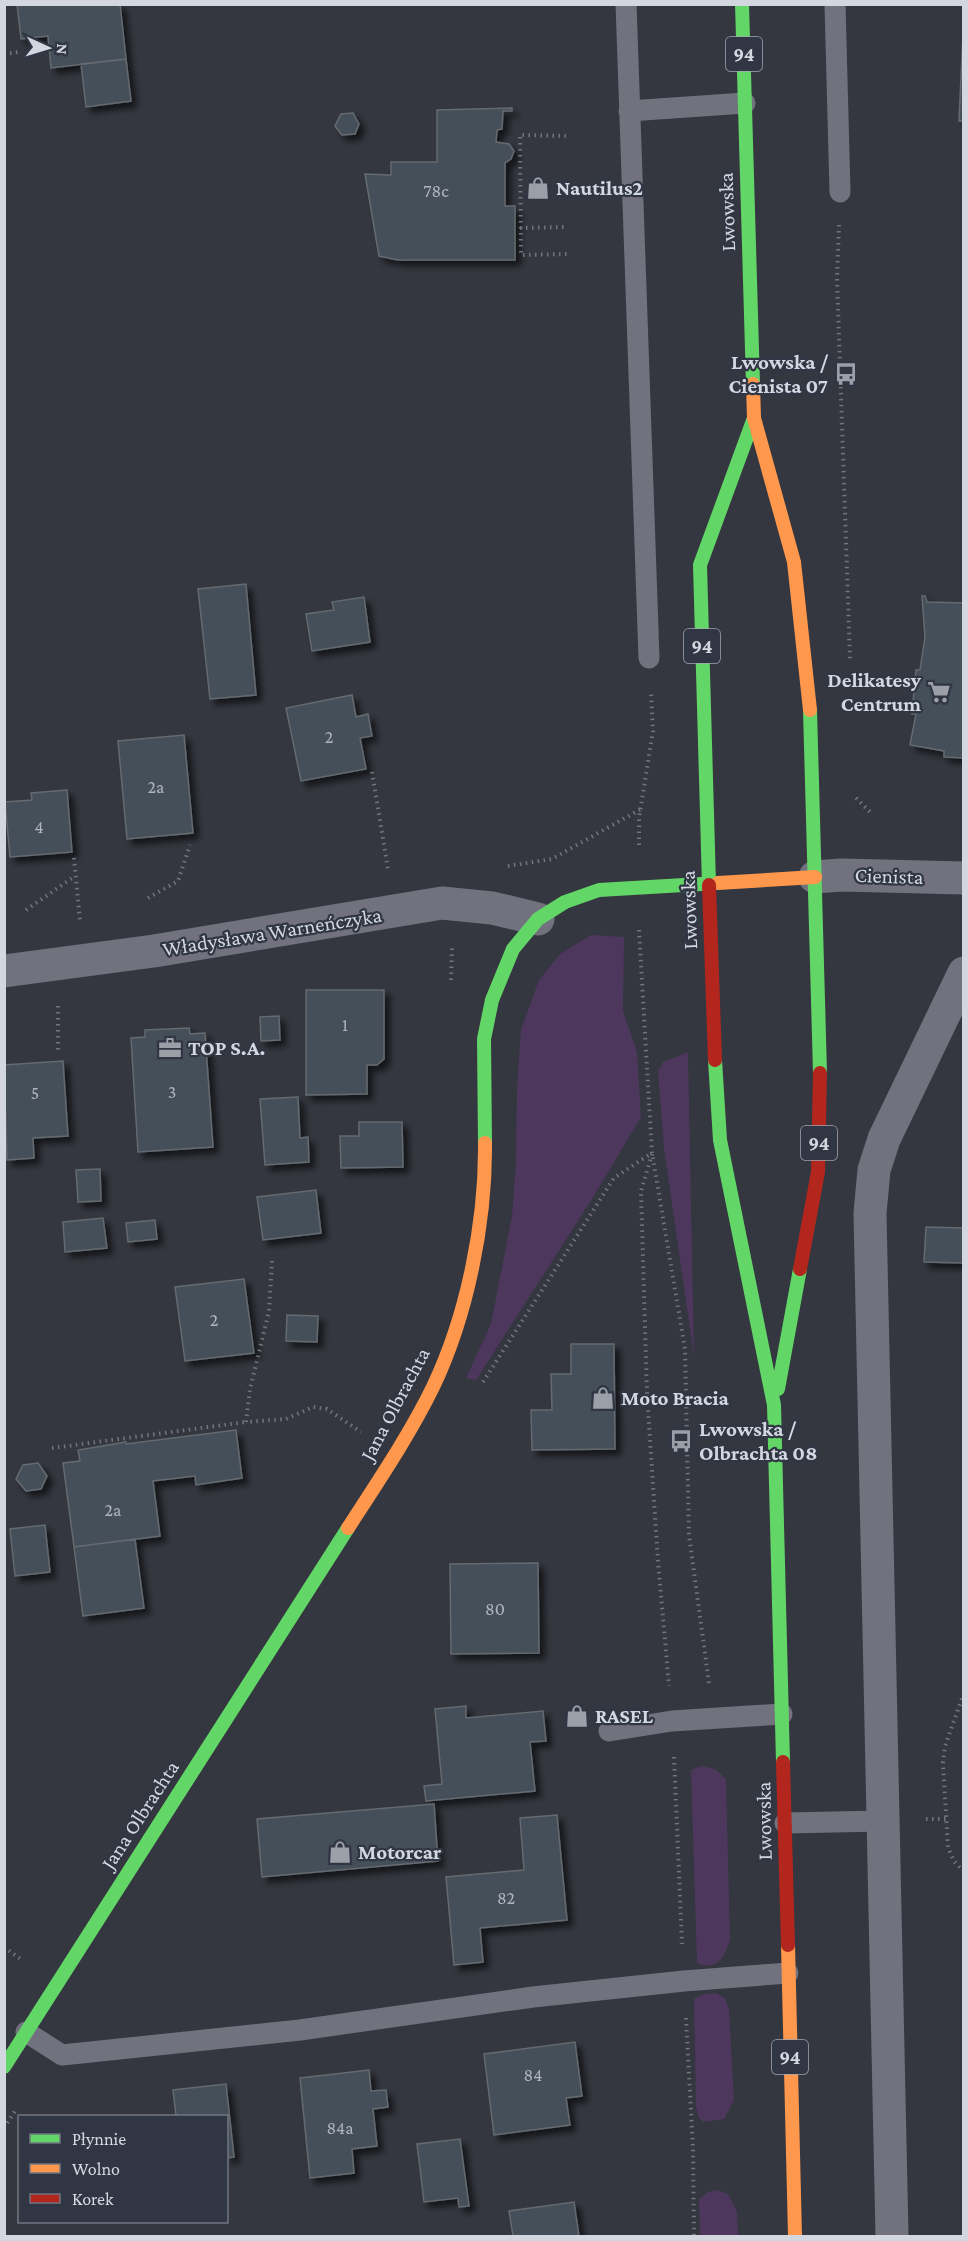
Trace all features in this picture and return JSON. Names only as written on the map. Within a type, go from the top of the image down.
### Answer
[{"type":"main road","name":"Lwowska","points":[[742,4],[754,418],[794,562],[811,724],[820,1069],[818,1172],[774,1405]]},
{"type":"main road","name":"Lwowska","points":[[754,418],[700,565],[713,1032],[720,1140],[774,1405],[795,2236]]},
{"type":"main road","name":"Jana Olbrachta","points":[[4,2067],[389,1464],[433,1387],[460,1316],[473,1261],[480,1218],[485,1155],[484,1039],[492,1000],[513,949],[537,919],[565,902],[599,890],[815,877]]},
{"type":"street","name":"Cienista","points":[[815,877],[842,875],[963,878]]},
{"type":"street","name":"Władysława Warneńczyka","points":[[4,971],[166,949],[442,903],[492,908],[537,919]]},
{"type":"street","points":[[892,2236],[870,1214],[874,1170],[884,1139],[963,973]]},
{"type":"lane","points":[[626,4],[649,658]]},
{"type":"lane","points":[[835,4],[840,192]]},
{"type":"lane","points":[[629,111],[745,103]]},
{"type":"lane","points":[[609,1731],[672,1721],[782,1714]]},
{"type":"lane","points":[[785,1823],[883,1821]]},
{"type":"lane","points":[[26,2032],[62,2055],[300,2030],[545,1996],[684,1981],[788,1973]]},
{"type":"path","points":[[4,54],[18,52]]},
{"type":"path","points":[[566,136],[520,135],[520,228],[521,255],[568,254]]},
{"type":"path","points":[[840,192],[837,278],[850,664]]},
{"type":"path","points":[[520,228],[567,227]]},
{"type":"path","points":[[649,658],[653,731],[641,809],[638,887],[639,953],[652,1153],[685,1349],[689,1535],[716,1718]]},
{"type":"path","points":[[372,772],[388,876]]},
{"type":"path","points":[[855,797],[870,812]]},
{"type":"path","points":[[497,868],[552,860],[641,809]]},
{"type":"path","points":[[148,898],[178,881],[190,845]]},
{"type":"path","points":[[74,858],[81,927]]},
{"type":"path","points":[[26,910],[76,875]]},
{"type":"path","points":[[442,903],[443,934],[452,947],[453,971],[450,990]]},
{"type":"path","points":[[246,1422],[250,1389],[269,1311],[272,1261]]},
{"type":"path","points":[[52,1448],[246,1422],[286,1419],[313,1407],[327,1409],[364,1434]]},
{"type":"path","points":[[963,1693],[945,1746],[943,1763],[948,1848],[954,1861],[963,1872]]},
{"type":"path","points":[[4,1947],[28,1964]]},
{"type":"shaded area","points":[[591,935],[624,937],[623,1011],[637,1052],[641,1117],[592,1199],[476,1380],[466,1378],[491,1324],[512,1216],[521,1030],[539,980],[560,954]]},
{"type":"shaded area","points":[[688,1052],[694,1357],[664,1148],[658,1071],[663,1062]]},
{"type":"shaded area","points":[[701,1766],[715,1769],[726,1779],[730,1939],[720,1961],[710,1965],[697,1963],[691,1770]]},
{"type":"shaded area","points":[[716,1993],[725,1998],[729,2009],[734,2100],[724,2119],[703,2122],[698,2116],[696,2106],[694,1999],[705,1994]]},
{"type":"shaded area","points":[[718,2190],[728,2194],[737,2212],[738,2236],[700,2236],[699,2199],[708,2192]]},
{"type":"building","points":[[17,4],[120,4],[126,59],[51,68],[48,36],[21,39]]},
{"type":"building","points":[[963,34],[964,121],[959,121]]},
{"type":"building","points":[[126,59],[131,101],[86,107],[81,64]]},
{"type":"building","points":[[512,108],[512,111],[503,111],[502,129],[497,130],[496,142],[509,144],[514,151],[511,159],[505,163],[505,206],[515,206],[515,260],[398,260],[379,256],[365,174],[391,175],[391,162],[437,162],[437,110]]},
{"type":"building","points":[[353,113],[359,124],[355,134],[342,135],[335,126],[341,114]]},
{"type":"building","points":[[246,584],[256,695],[210,699],[198,589]]},
{"type":"building","name":"Delikatesy Centrum","points":[[922,596],[925,596],[927,602],[964,603],[964,758],[944,757],[944,751],[910,745],[916,714],[912,714],[916,670],[920,670],[925,637]]},
{"type":"building","points":[[364,597],[370,642],[312,651],[306,614],[334,610],[332,602]]},
{"type":"building","points":[[352,695],[356,717],[368,714],[372,736],[360,738],[366,769],[301,781],[286,708]]},
{"type":"building","points":[[184,735],[193,833],[127,839],[118,741]]},
{"type":"building","points":[[67,790],[72,852],[10,857],[5,802],[32,800],[31,793]]},
{"type":"building","points":[[306,990],[384,990],[384,1059],[377,1065],[367,1065],[367,1094],[306,1095]]},
{"type":"building","points":[[279,1016],[280,1040],[261,1041],[260,1017]]},
{"type":"building","points":[[189,1028],[190,1034],[205,1033],[213,1147],[138,1152],[131,1038],[145,1037],[145,1030]]},
{"type":"building","points":[[63,1061],[68,1136],[33,1138],[34,1158],[7,1160],[4,1065]]},
{"type":"building","points":[[298,1097],[300,1138],[308,1137],[309,1162],[265,1165],[260,1099]]},
{"type":"building","points":[[359,1122],[402,1122],[403,1167],[341,1168],[340,1136],[359,1136]]},
{"type":"building","points":[[100,1169],[101,1201],[78,1202],[76,1170]]},
{"type":"building","points":[[316,1190],[321,1233],[263,1240],[257,1197]]},
{"type":"building","points":[[103,1218],[107,1248],[65,1252],[63,1222]]},
{"type":"building","points":[[155,1220],[157,1239],[128,1242],[126,1223]]},
{"type":"building","points":[[926,1227],[964,1228],[964,1263],[924,1262]]},
{"type":"building","points":[[244,1279],[254,1353],[185,1361],[175,1287]]},
{"type":"building","points":[[287,1315],[318,1316],[317,1342],[286,1341]]},
{"type":"building","points":[[571,1344],[614,1344],[615,1449],[532,1450],[531,1410],[552,1410],[551,1374],[571,1374]]},
{"type":"building","points":[[236,1430],[242,1478],[196,1485],[195,1476],[153,1481],[160,1536],[74,1547],[63,1463],[80,1461],[78,1450],[126,1442],[126,1444]]},
{"type":"building","points":[[38,1463],[47,1476],[41,1489],[26,1491],[16,1479],[23,1465]]},
{"type":"building","points":[[45,1525],[50,1572],[15,1576],[10,1529]]},
{"type":"building","points":[[135,1539],[144,1608],[83,1616],[74,1547]]},
{"type":"building","points":[[538,1563],[539,1653],[451,1654],[450,1564]]},
{"type":"building","points":[[466,1706],[466,1718],[543,1711],[546,1741],[530,1742],[535,1791],[426,1801],[424,1786],[442,1784],[435,1709]]},
{"type":"building","points":[[434,1804],[438,1861],[262,1877],[257,1819]]},
{"type":"building","points":[[557,1815],[567,1920],[480,1928],[483,1962],[454,1965],[446,1877],[524,1870],[520,1818]]},
{"type":"building","points":[[575,2042],[582,2096],[566,2098],[570,2125],[494,2135],[484,2054]]},
{"type":"building","points":[[369,2070],[371,2091],[386,2090],[388,2107],[373,2109],[377,2146],[352,2149],[354,2173],[310,2178],[300,2078]]},
{"type":"building","points":[[226,2084],[234,2157],[228,2158],[228,2115],[176,2115],[173,2090]]},
{"type":"building","points":[[460,2139],[469,2206],[459,2207],[458,2198],[424,2202],[417,2144]]},
{"type":"building","points":[[574,2202],[579,2236],[513,2236],[509,2211]]},
{"type":"traffic: fast","points":[[742,4],[753,384]]},
{"type":"traffic: fast","points":[[709,885],[700,565],[754,418]]},
{"type":"traffic: fast","points":[[810,710],[820,1073]]},
{"type":"traffic: fast","points":[[485,1143],[484,1039],[492,1000],[513,949],[538,919],[565,902],[599,890],[718,883]]},
{"type":"traffic: fast","points":[[715,1060],[720,1140],[774,1405],[783,1762]]},
{"type":"traffic: fast","points":[[778,1389],[800,1269]]},
{"type":"traffic: fast","points":[[4,2067],[348,1528]]},
{"type":"traffic: slow","points":[[753,384],[754,418],[794,562],[810,710]]},
{"type":"traffic: slow","points":[[718,883],[815,877]]},
{"type":"traffic: slow","points":[[348,1528],[424,1405],[456,1330],[478,1236],[485,1143]]},
{"type":"traffic: slow","points":[[788,1945],[795,2236]]},
{"type":"traffic: jam","points":[[709,885],[715,1060]]},
{"type":"traffic: jam","points":[[800,1269],[818,1172],[820,1073]]},
{"type":"traffic: jam","points":[[783,1762],[788,1945]]},
{"type":"place","name":"Nautilus2","points":[[538,188]]},
{"type":"place","name":"Lwowska / Cienista 07","points":[[846,374]]},
{"type":"place","name":"Delikatesy Centrum","points":[[939,692]]},
{"type":"place","name":"TOP S.A.","points":[[170,1048]]},
{"type":"place","name":"Moto Bracia","points":[[603,1398]]},
{"type":"place","name":"Lwowska / Olbrachta 08","points":[[681,1441]]},
{"type":"place","name":"RASEL","points":[[577,1716]]},
{"type":"place","name":"Motorcar","points":[[340,1852]]}]
